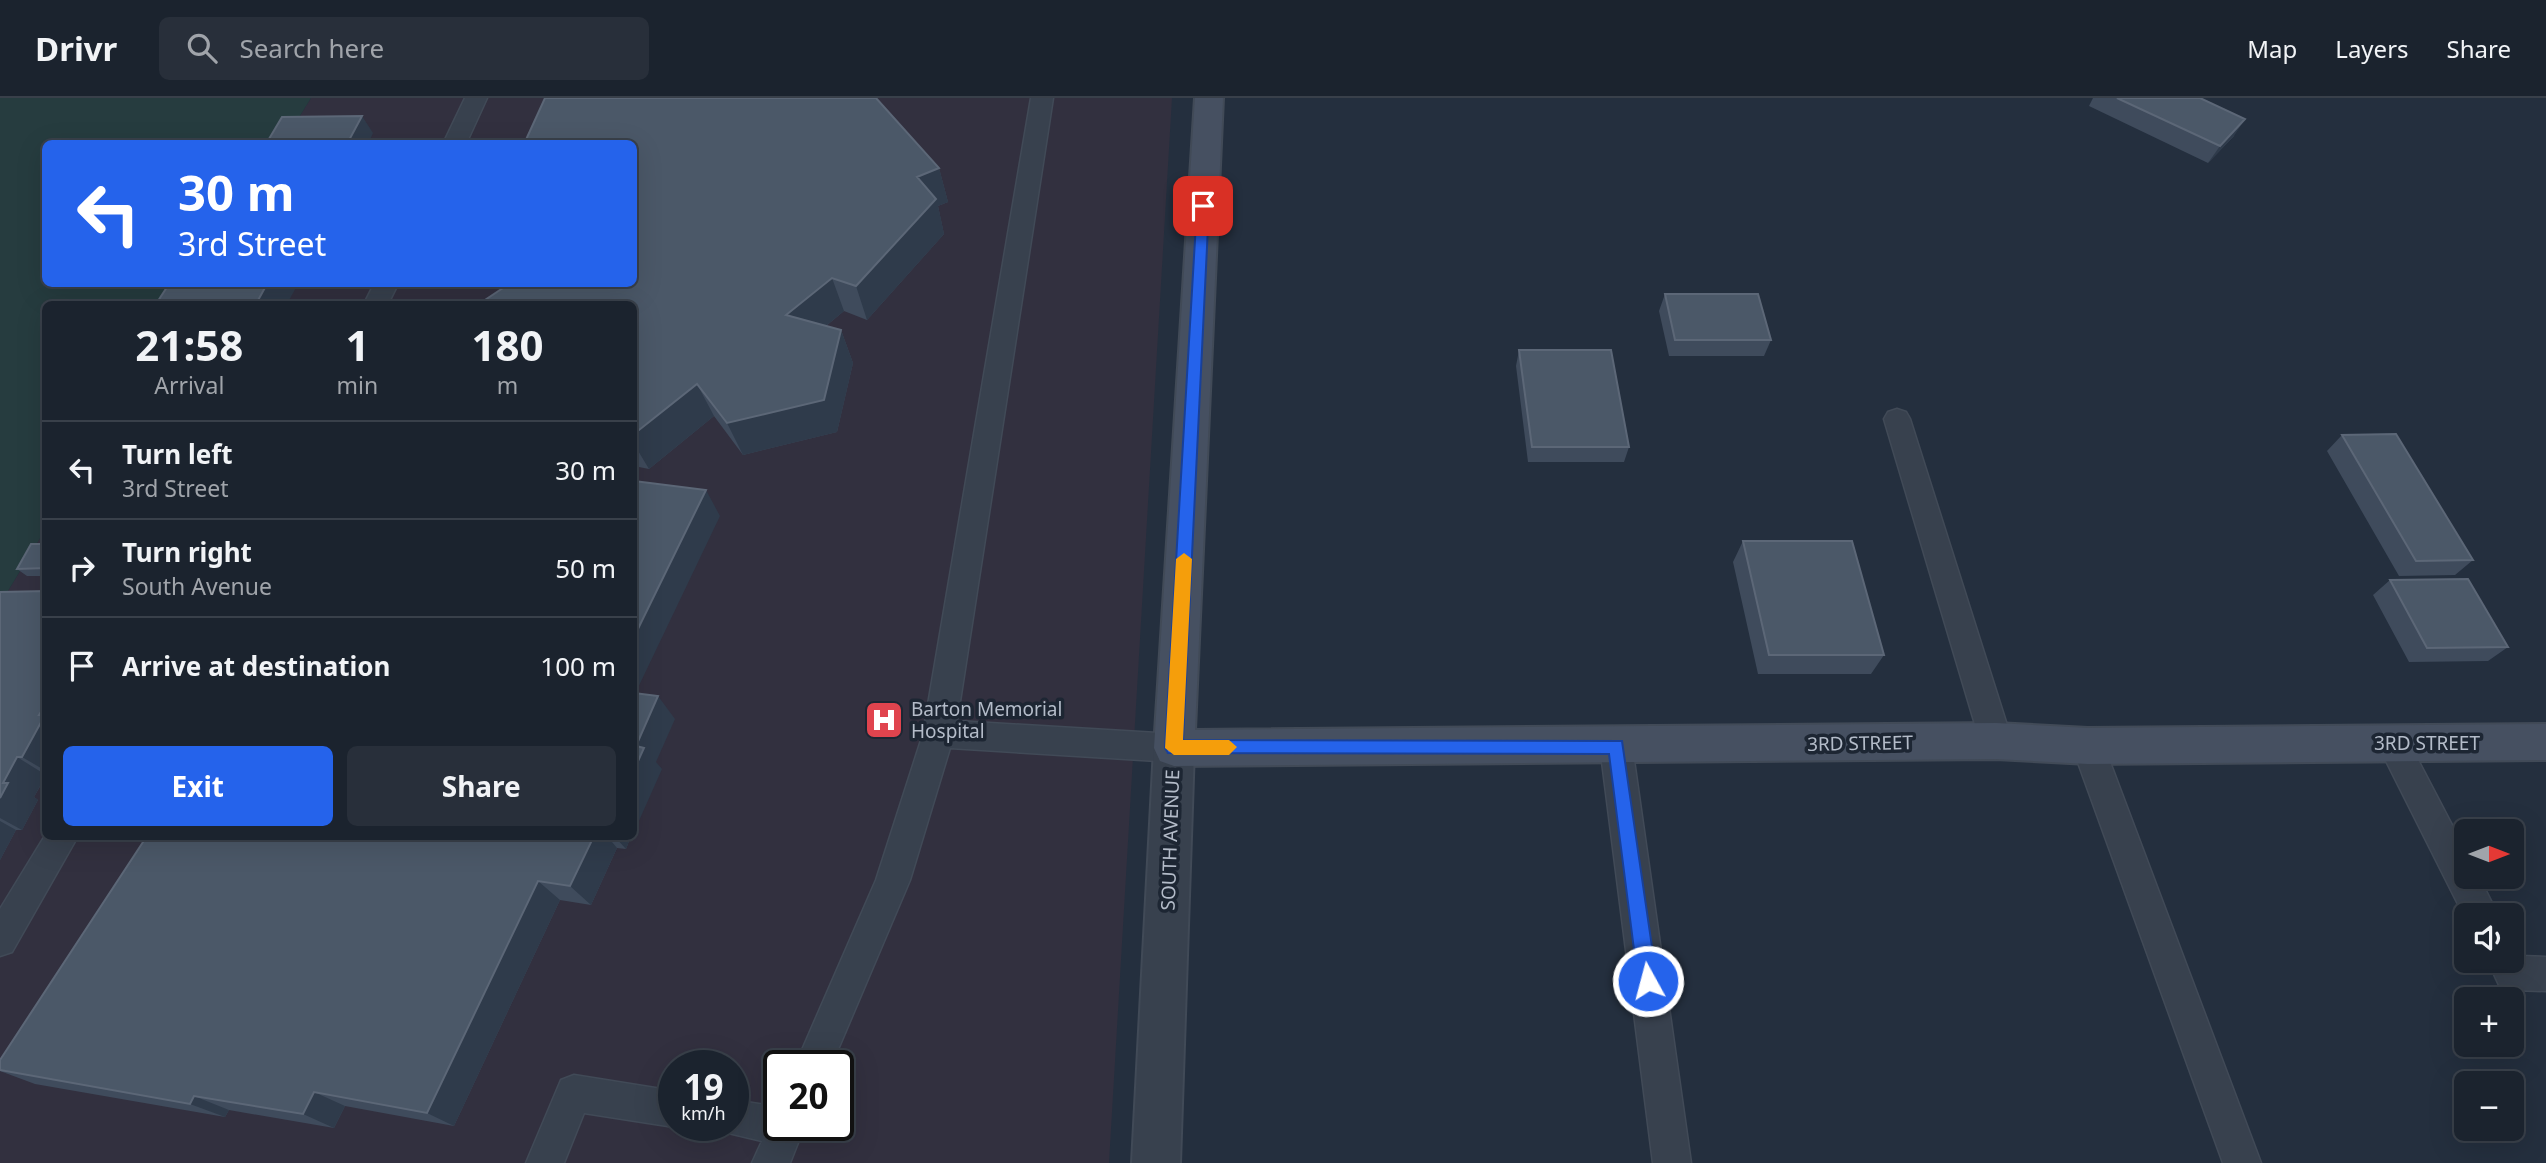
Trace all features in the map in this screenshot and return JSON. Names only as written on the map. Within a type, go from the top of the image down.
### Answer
[{"type":"street","name":"SOUTH AVENUE","points":[[1156,1163],[1174,748],[1209,98]]},
{"type":"street","name":"3RD STREET","points":[[1174,748],[1996,741],[2088,746],[2546,742]]},
{"type":"lane","points":[[456,140],[476,98]]},
{"type":"lane","points":[[820,1050],[893,880],[939,734],[1042,98]]},
{"type":"lane","points":[[1897,419],[1996,741]]},
{"type":"lane","points":[[939,734],[1174,748]]},
{"type":"lane","points":[[2393,743],[2475,903]]},
{"type":"lane","points":[[1616,746],[1672,1163]]},
{"type":"lane","points":[[2088,746],[2242,1163]]},
{"type":"lane","points":[[0,940],[60,840]]},
{"type":"lane","points":[[2511,973],[2546,974]]},
{"type":"lane","points":[[545,1163],[574,1093],[658,1106]]},
{"type":"lane","points":[[771,1163],[781,1141]]},
{"type":"shaded area","name":"Barton Memorial Hospital","points":[[311,98],[1172,98],[1109,1163],[0,1163],[0,604],[42,535],[42,840],[637,840],[637,301],[186,301],[195,287],[637,287],[637,140],[285,140]]},
{"type":"green space","points":[[0,98],[311,98],[285,140],[42,140],[42,287],[195,287],[186,301],[42,301],[42,535],[0,604]]},
{"type":"building","points":[[545,98],[876,98],[939,168],[917,177],[936,199],[856,286],[832,278],[786,315],[841,330],[824,400],[727,423],[697,384],[637,432],[637,301],[484,301],[504,287],[637,287],[637,140],[526,140]]},
{"type":"building","points":[[2117,98],[2200,98],[2245,119],[2220,146]]},
{"type":"building","points":[[362,116],[349,140],[268,140],[282,117]]},
{"type":"building","points":[[167,287],[265,287],[258,301],[158,301]]},
{"type":"building","points":[[1665,294],[1758,294],[1771,340],[1675,340]]},
{"type":"building","points":[[1519,350],[1611,350],[1629,447],[1532,447]]},
{"type":"building","points":[[2396,434],[2473,560],[2416,561],[2342,435]]},
{"type":"building","points":[[637,481],[706,490],[637,631]]},
{"type":"building","points":[[1743,541],[1852,541],[1884,655],[1769,655]]},
{"type":"building","points":[[31,544],[42,544],[42,568],[17,569]]},
{"type":"building","points":[[2468,579],[2508,647],[2427,648],[2390,580]]},
{"type":"building","points":[[42,591],[42,710],[39,715],[42,715],[42,720],[22,757],[17,757],[3,783],[8,783],[0,798],[0,592]]},
{"type":"building","points":[[637,693],[658,696],[637,744]]},
{"type":"building","points":[[637,746],[644,748],[637,763]]},
{"type":"building","points":[[144,840],[592,840],[570,886],[538,881],[427,1113],[314,1092],[303,1114],[194,1096],[190,1104],[0,1070],[0,1060]]},
{"type":"slow traffic","points":[[1184,559],[1174,748],[1229,747]]},
{"type":"place","name":"Barton Memorial Hospital","points":[[884,720]]},
{"type":"route","points":[[1203,206],[1174,748],[1616,746],[1648,981]]}]
